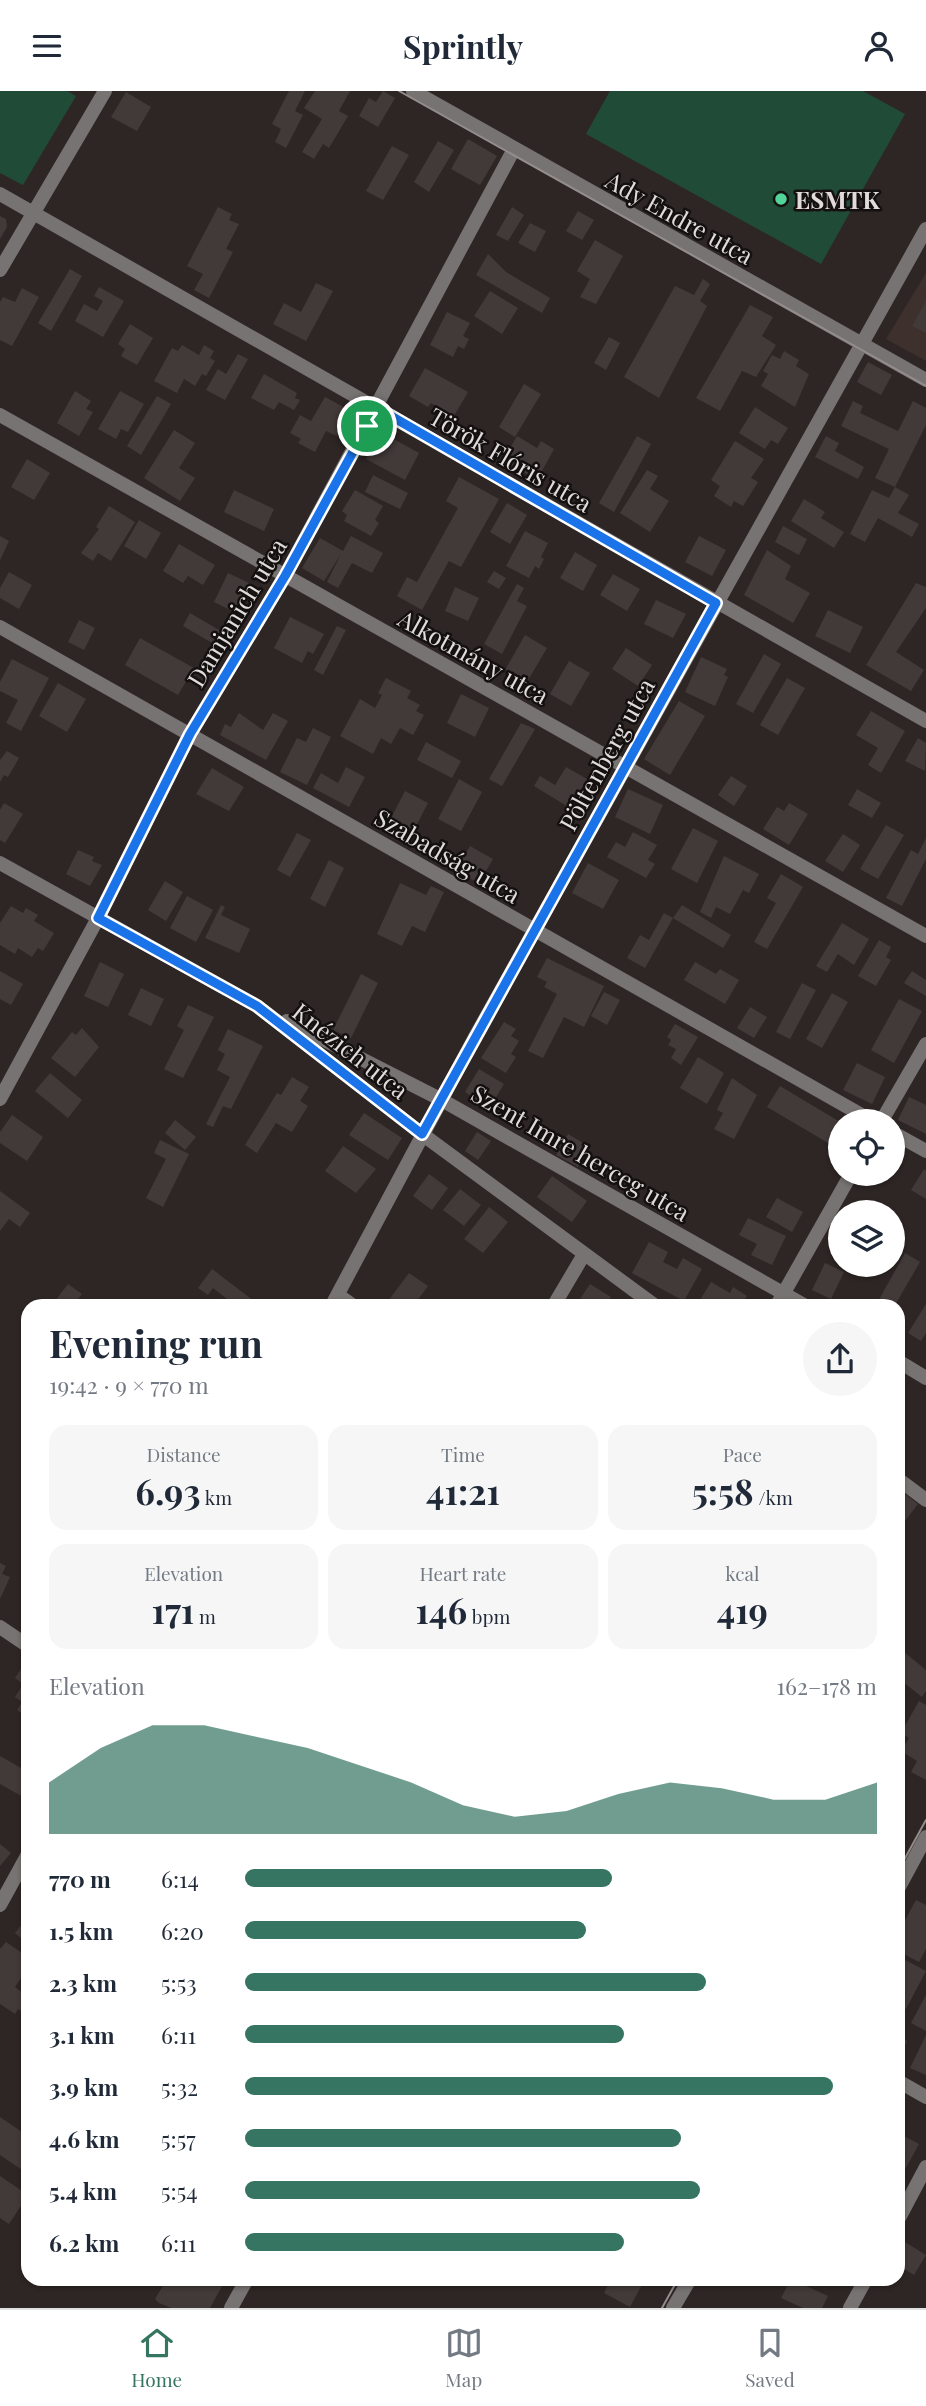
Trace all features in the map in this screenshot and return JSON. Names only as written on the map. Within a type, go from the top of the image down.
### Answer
[{"type":"street","points":[[0,270],[105,91]]},
{"type":"street","name":"Ady Endre utca","points":[[413,91],[926,380]]},
{"type":"street","name":"Damjanich utca","points":[[0,1099],[98,918],[190,734],[285,576],[514,149]]},
{"type":"street","name":"Török Flóris utca","points":[[0,194],[926,721]]},
{"type":"street","name":"Pöltenberg utca","points":[[336,1299],[440,1099],[533,930],[926,229]]},
{"type":"street","name":"Alkotmány utca","points":[[0,415],[926,936]]},
{"type":"street","name":"Szabadság utca","points":[[0,627],[851,1109]]},
{"type":"street","name":"Knézich utca","points":[[0,863],[257,1006],[583,1256],[645,1299]]},
{"type":"street","name":"Szent Imre herceg utca","points":[[257,1006],[440,1099],[780,1299]]},
{"type":"street","points":[[888,1109],[926,1044]]},
{"type":"street","points":[[905,1139],[926,1151]]},
{"type":"street","points":[[780,1299],[844,1186]]},
{"type":"street","points":[[558,1299],[583,1256]]},
{"type":"street","points":[[905,1365],[926,1378]]},
{"type":"street","points":[[905,1484],[926,1500]]},
{"type":"street","points":[[0,1627],[21,1641]]},
{"type":"street","points":[[905,1876],[926,1837]]},
{"type":"street","points":[[0,1905],[21,1867]]},
{"type":"street","points":[[905,2085],[926,2097]]},
{"type":"street","points":[[905,2207],[926,2167]]},
{"type":"street","points":[[231,2308],[243,2286]]},
{"type":"street","points":[[673,2308],[686,2286]]},
{"type":"street","points":[[850,2308],[862,2286]]},
{"type":"shaded area","points":[[926,273],[926,361],[886,339]]},
{"type":"green space","points":[[0,91],[67,91],[76,96],[23,185],[0,173]]},
{"type":"green space","name":"ESMTK","points":[[610,91],[863,91],[905,114],[821,264],[586,134]]},
{"type":"building","points":[[289,91],[305,91],[295,111],[303,115],[286,148],[275,142],[281,129],[272,124]]},
{"type":"building","points":[[315,91],[350,91],[339,111],[348,116],[329,148],[323,144],[314,159],[302,152],[322,119],[304,108]]},
{"type":"building","points":[[383,91],[395,98],[378,127],[359,116],[369,98],[376,102]]},
{"type":"building","points":[[126,92],[151,107],[137,131],[111,117]]},
{"type":"building","points":[[468,139],[497,156],[480,185],[451,169]]},
{"type":"building","points":[[438,141],[454,150],[429,192],[414,182]]},
{"type":"building","points":[[392,146],[409,155],[383,200],[366,191]]},
{"type":"building","points":[[218,207],[232,214],[229,220],[239,224],[226,249],[233,252],[209,298],[194,290],[203,274],[187,266]]},
{"type":"building","points":[[512,207],[524,215],[508,241],[496,235]]},
{"type":"building","points":[[578,211],[594,220],[582,240],[566,231]]},
{"type":"building","points":[[0,216],[6,219],[7,227],[0,239]]},
{"type":"building","points":[[530,223],[546,231],[535,252],[518,243]]},
{"type":"building","points":[[595,240],[623,256],[596,304],[580,297],[590,279],[577,271]]},
{"type":"building","points":[[488,254],[506,272],[550,298],[542,313],[476,275]]},
{"type":"building","points":[[70,269],[82,276],[51,331],[38,323]]},
{"type":"building","points":[[703,279],[710,284],[700,301],[707,306],[659,398],[624,377],[675,286],[694,295]]},
{"type":"building","points":[[316,283],[333,291],[306,341],[273,324],[284,303],[301,312]]},
{"type":"building","points":[[99,287],[124,301],[103,337],[75,321],[84,304],[97,311],[103,301],[94,296]]},
{"type":"building","points":[[22,288],[39,297],[12,346],[0,340],[0,302],[3,297],[15,302]]},
{"type":"building","points":[[490,291],[518,308],[502,334],[474,316]]},
{"type":"building","points":[[926,301],[926,333],[912,326]]},
{"type":"building","points":[[750,305],[773,317],[762,336],[776,345],[756,377],[742,371],[720,411],[696,398]]},
{"type":"building","points":[[447,312],[470,323],[463,336],[469,339],[464,349],[458,346],[453,357],[430,345]]},
{"type":"building","points":[[130,324],[153,338],[137,365],[121,356],[125,349],[118,344]]},
{"type":"building","points":[[609,337],[620,343],[606,370],[594,363]]},
{"type":"building","points":[[182,345],[199,355],[204,345],[214,351],[210,358],[215,361],[206,376],[202,374],[195,386],[184,379],[177,393],[154,381],[172,348],[178,351]]},
{"type":"building","points":[[784,351],[799,360],[796,366],[809,374],[795,407],[761,386],[768,374],[763,371],[772,355],[780,359]]},
{"type":"building","points":[[238,354],[248,359],[225,400],[206,390],[218,369],[226,374]]},
{"type":"building","points":[[868,362],[892,375],[881,395],[857,382]]},
{"type":"building","points":[[425,368],[468,392],[454,416],[431,403],[428,407],[409,396]]},
{"type":"building","points":[[264,374],[297,393],[295,398],[300,400],[294,410],[279,402],[274,410],[251,398]]},
{"type":"building","points":[[524,384],[541,394],[515,437],[499,427]]},
{"type":"building","points":[[75,391],[91,401],[86,409],[93,412],[79,436],[57,423]]},
{"type":"building","points":[[120,391],[144,404],[128,432],[121,429],[116,439],[98,429]]},
{"type":"building","points":[[157,396],[171,404],[141,455],[127,446]]},
{"type":"building","points":[[325,397],[349,410],[349,417],[337,436],[326,431],[315,452],[298,443],[301,439],[290,433],[300,415],[311,421]]},
{"type":"building","points":[[853,401],[863,406],[860,413],[898,431],[913,401],[926,408],[926,425],[895,487],[875,478],[889,449],[841,426]]},
{"type":"building","points":[[755,407],[788,428],[778,444],[771,440],[765,449],[739,433]]},
{"type":"building","points":[[174,430],[195,443],[179,468],[195,478],[180,501],[144,478]]},
{"type":"building","points":[[381,432],[419,453],[405,480],[366,459]]},
{"type":"building","points":[[517,436],[537,448],[541,441],[554,449],[537,480],[503,460]]},
{"type":"building","points":[[637,436],[651,444],[614,512],[599,503]]},
{"type":"building","points":[[826,436],[839,443],[835,451],[864,467],[858,479],[815,457]]},
{"type":"building","points":[[735,441],[764,459],[751,478],[758,482],[743,506],[734,501],[731,507],[714,496],[720,486],[711,480]]},
{"type":"building","points":[[27,459],[50,473],[34,500],[11,487]]},
{"type":"building","points":[[647,470],[658,476],[650,489],[669,501],[650,532],[620,513]]},
{"type":"building","points":[[373,475],[408,493],[400,509],[365,492]]},
{"type":"building","points":[[459,477],[499,499],[461,567],[449,561],[422,610],[397,596],[407,577],[417,582],[458,508],[446,501]]},
{"type":"building","points":[[895,487],[909,495],[898,513],[919,524],[912,537],[878,518],[865,542],[850,534],[872,490],[889,498]]},
{"type":"building","points":[[234,490],[274,509],[264,531],[224,512]]},
{"type":"building","points":[[355,490],[383,506],[375,520],[379,523],[371,536],[344,521],[347,515],[342,511]]},
{"type":"building","points":[[804,499],[825,512],[821,518],[844,532],[834,548],[791,521]]},
{"type":"building","points":[[507,503],[527,515],[510,544],[490,532]]},
{"type":"building","points":[[109,506],[135,522],[111,561],[98,553],[93,561],[81,553],[99,529],[96,527]]},
{"type":"building","points":[[139,520],[161,533],[146,559],[124,546]]},
{"type":"building","points":[[783,526],[807,539],[799,555],[775,542]]},
{"type":"building","points":[[525,531],[548,543],[539,569],[535,566],[529,578],[506,566]]},
{"type":"building","points":[[0,536],[9,541],[0,560]]},
{"type":"building","points":[[351,536],[383,553],[372,573],[352,563],[338,588],[327,582],[341,554],[324,581],[302,568],[320,538],[343,551]]},
{"type":"building","points":[[699,536],[726,550],[712,576],[685,562]]},
{"type":"building","points":[[179,544],[215,565],[203,585],[188,576],[183,583],[163,571]]},
{"type":"building","points":[[767,550],[791,566],[785,579],[810,593],[793,623],[744,595]]},
{"type":"building","points":[[575,552],[597,565],[583,591],[560,578]]},
{"type":"building","points":[[494,571],[506,578],[499,589],[487,582]]},
{"type":"building","points":[[9,572],[32,585],[19,609],[0,598],[0,588]]},
{"type":"building","points":[[228,573],[249,583],[234,612],[214,602]]},
{"type":"building","points":[[613,574],[640,589],[627,611],[600,595]]},
{"type":"building","points":[[916,583],[926,587],[926,608],[896,652],[924,670],[911,691],[866,665]]},
{"type":"building","points":[[517,584],[524,588],[517,601],[527,606],[502,654],[484,644]]},
{"type":"building","points":[[455,587],[479,598],[468,621],[445,611]]},
{"type":"building","points":[[656,600],[686,614],[673,638],[644,624]]},
{"type":"building","points":[[828,610],[863,627],[850,653],[815,636]]},
{"type":"building","points":[[190,613],[226,634],[219,647],[183,626]]},
{"type":"building","points":[[290,617],[324,634],[313,654],[308,651],[302,663],[274,648]]},
{"type":"building","points":[[79,620],[95,628],[84,650],[68,642]]},
{"type":"building","points":[[337,626],[346,630],[323,675],[314,670]]},
{"type":"building","points":[[525,635],[547,648],[527,682],[505,670]]},
{"type":"building","points":[[140,638],[194,668],[178,695],[125,665]]},
{"type":"building","points":[[626,648],[652,665],[638,686],[612,669]]},
{"type":"building","points":[[764,654],[781,664],[753,713],[736,704]]},
{"type":"building","points":[[701,657],[727,669],[724,675],[728,677],[715,706],[685,692]]},
{"type":"building","points":[[12,659],[49,678],[21,731],[6,723],[18,700],[0,691],[0,682]]},
{"type":"building","points":[[569,661],[590,673],[571,706],[550,694]]},
{"type":"building","points":[[386,678],[411,691],[407,698],[420,705],[416,711],[424,715],[413,735],[400,728],[391,744],[381,738],[373,754],[340,736],[360,699],[375,708],[382,695],[378,693]]},
{"type":"building","points":[[787,678],[805,688],[778,735],[760,725]]},
{"type":"building","points":[[58,683],[86,699],[67,732],[39,716]]},
{"type":"building","points":[[461,694],[489,708],[475,737],[447,723]]},
{"type":"building","points":[[679,701],[705,716],[670,775],[644,759]]},
{"type":"building","points":[[871,711],[905,731],[881,773],[868,765],[878,748],[856,735]]},
{"type":"building","points":[[239,713],[263,730],[273,713],[288,721],[266,760],[220,735],[225,724],[231,727]]},
{"type":"building","points":[[521,723],[535,729],[502,786],[489,779]]},
{"type":"building","points":[[313,728],[331,737],[307,785],[280,772],[297,738],[306,742]]},
{"type":"building","points":[[918,738],[926,743],[925,771],[905,761]]},
{"type":"building","points":[[426,742],[461,761],[452,778],[417,760]]},
{"type":"building","points":[[7,751],[19,758],[8,777],[4,775],[0,782],[0,760]]},
{"type":"building","points":[[346,767],[365,777],[349,807],[313,788],[321,773],[338,783]]},
{"type":"building","points":[[566,767],[587,779],[570,808],[534,786],[540,776],[555,785]]},
{"type":"building","points":[[212,768],[244,787],[229,811],[196,794]]},
{"type":"building","points":[[731,776],[747,786],[734,806],[718,795]]},
{"type":"building","points":[[459,779],[482,792],[461,831],[438,819]]},
{"type":"building","points":[[628,789],[663,805],[650,834],[615,817]]},
{"type":"building","points":[[857,789],[881,803],[872,818],[848,805]]},
{"type":"building","points":[[405,791],[428,803],[414,830],[391,818]]},
{"type":"building","points":[[4,803],[23,814],[5,843],[0,840],[0,810]]},
{"type":"building","points":[[789,803],[808,814],[789,845],[763,829],[777,807],[784,811]]},
{"type":"building","points":[[886,825],[904,835],[878,879],[860,869]]},
{"type":"building","points":[[693,828],[718,841],[697,883],[671,869]]},
{"type":"building","points":[[633,832],[657,845],[648,860],[655,864],[646,878],[607,857],[616,842],[625,847]]},
{"type":"building","points":[[297,833],[311,840],[290,877],[277,870]]},
{"type":"building","points":[[843,834],[860,845],[843,872],[825,861]]},
{"type":"building","points":[[926,838],[926,859],[902,906],[886,898],[911,850],[918,854]]},
{"type":"building","points":[[470,846],[493,859],[479,883],[456,871]]},
{"type":"building","points":[[78,850],[94,857],[92,861],[102,865],[90,886],[66,874]]},
{"type":"building","points":[[724,856],[759,874],[749,893],[743,890],[730,914],[716,907],[711,918],[700,912]]},
{"type":"building","points":[[329,860],[344,868],[325,907],[310,899]]},
{"type":"building","points":[[588,863],[619,880],[603,909],[572,893]]},
{"type":"building","points":[[781,874],[803,887],[767,949],[754,942],[776,903],[767,898]]},
{"type":"building","points":[[165,881],[183,892],[166,921],[148,910]]},
{"type":"building","points":[[400,883],[426,895],[431,886],[444,892],[425,932],[412,926],[402,946],[377,934]]},
{"type":"building","points":[[187,896],[213,910],[196,942],[170,928]]},
{"type":"building","points":[[221,905],[225,907],[221,915],[250,929],[239,953],[205,938]]},
{"type":"building","points":[[682,905],[731,935],[723,948],[673,918]]},
{"type":"building","points":[[11,906],[23,913],[26,908],[38,915],[34,921],[54,933],[43,951],[38,948],[32,957],[18,948],[15,954],[0,945],[0,923]]},
{"type":"building","points":[[664,913],[673,918],[645,968],[627,958],[640,935],[649,940]]},
{"type":"building","points":[[842,923],[869,939],[854,965],[838,954],[827,972],[816,966]]},
{"type":"building","points":[[879,940],[891,947],[886,957],[891,960],[876,986],[858,976]]},
{"type":"building","points":[[547,958],[604,986],[584,1027],[564,1017],[543,1058],[528,1051],[557,994],[544,987],[547,982],[537,977]]},
{"type":"building","points":[[100,962],[124,974],[108,1007],[84,996]]},
{"type":"building","points":[[695,962],[716,974],[720,969],[739,980],[725,1004],[684,980]]},
{"type":"building","points":[[0,971],[23,984],[11,1005],[0,999]]},
{"type":"building","points":[[912,971],[926,980],[926,996],[904,983]]},
{"type":"building","points":[[361,974],[378,983],[351,1038],[333,1030]]},
{"type":"building","points":[[802,983],[816,990],[790,1039],[776,1032]]},
{"type":"building","points":[[141,988],[164,999],[151,1026],[128,1015]]},
{"type":"building","points":[[604,992],[620,1000],[607,1025],[591,1016]]},
{"type":"building","points":[[832,993],[848,1002],[822,1048],[806,1039]]},
{"type":"building","points":[[899,999],[922,1011],[894,1063],[871,1050]]},
{"type":"building","points":[[188,1005],[214,1017],[183,1078],[164,1069],[184,1030],[177,1026]]},
{"type":"building","points":[[750,1007],[767,1017],[754,1038],[737,1028]]},
{"type":"building","points":[[504,1022],[516,1029],[511,1036],[519,1041],[511,1054],[516,1057],[506,1073],[481,1058]]},
{"type":"building","points":[[675,1024],[698,1037],[681,1065],[671,1058],[676,1049],[668,1045],[671,1040],[667,1037]]},
{"type":"building","points":[[82,1028],[99,1047],[75,1077],[51,1058],[72,1032],[76,1035]]},
{"type":"building","points":[[228,1029],[263,1046],[231,1109],[223,1106],[213,1127],[206,1124],[230,1077],[217,1070],[225,1054],[218,1050]]},
{"type":"building","points":[[698,1057],[724,1073],[707,1104],[680,1088]]},
{"type":"building","points":[[857,1063],[885,1077],[872,1104],[843,1090]]},
{"type":"building","points":[[479,1069],[504,1084],[495,1099],[483,1091],[477,1100],[465,1092]]},
{"type":"building","points":[[50,1073],[82,1100],[68,1118],[35,1091]]},
{"type":"building","points":[[292,1077],[309,1087],[300,1101],[308,1106],[292,1132],[276,1123],[257,1153],[245,1145],[277,1093],[281,1095]]},
{"type":"building","points":[[732,1078],[757,1095],[734,1139],[714,1129],[723,1113],[717,1110]]},
{"type":"building","points":[[780,1086],[828,1115],[828,1143],[767,1107]]},
{"type":"building","points":[[909,1097],[926,1105],[926,1134],[905,1124],[903,1109]]},
{"type":"building","points":[[364,1113],[402,1138],[388,1160],[349,1135]]},
{"type":"building","points":[[12,1115],[43,1137],[27,1161],[0,1143],[0,1132]]},
{"type":"building","points":[[175,1120],[196,1137],[185,1150],[165,1133]]},
{"type":"building","points":[[477,1132],[491,1141],[478,1160],[465,1151]]},
{"type":"building","points":[[568,1134],[590,1147],[578,1167],[556,1155]]},
{"type":"building","points":[[160,1140],[189,1154],[163,1207],[146,1198],[166,1159],[154,1153]]},
{"type":"building","points":[[343,1146],[376,1169],[356,1193],[325,1171]]},
{"type":"building","points":[[924,1169],[926,1171],[926,1199],[911,1190]]},
{"type":"building","points":[[429,1174],[448,1188],[432,1210],[413,1196]]},
{"type":"building","points":[[552,1176],[587,1201],[572,1222],[537,1197]]},
{"type":"building","points":[[460,1189],[481,1205],[464,1226],[443,1210]]},
{"type":"building","points":[[0,1191],[30,1213],[20,1227],[9,1219],[0,1231]]},
{"type":"building","points":[[777,1198],[803,1212],[792,1232],[766,1217]]},
{"type":"building","points":[[489,1207],[508,1222],[483,1253],[464,1239]]},
{"type":"building","points":[[748,1218],[786,1236],[772,1265],[751,1255],[757,1244],[739,1235]]},
{"type":"building","points":[[649,1242],[668,1252],[663,1262],[677,1269],[683,1258],[702,1269],[685,1299],[680,1299],[632,1273]]},
{"type":"building","points":[[905,1253],[920,1262],[898,1299],[879,1299],[892,1277],[905,1277]]},
{"type":"building","points":[[825,1263],[828,1264],[828,1277],[842,1277],[831,1299],[812,1290]]},
{"type":"building","points":[[212,1269],[251,1299],[227,1299],[213,1288],[208,1295],[198,1288]]},
{"type":"building","points":[[409,1273],[428,1286],[418,1299],[390,1299]]},
{"type":"building","points":[[711,1282],[730,1293],[733,1287],[747,1296],[745,1299],[701,1299]]},
{"type":"building","points":[[68,1284],[82,1294],[78,1299],[57,1299]]},
{"type":"building","points":[[590,1284],[611,1297],[610,1299],[580,1299]]},
{"type":"building","points":[[926,1304],[926,1333],[921,1341],[908,1333]]},
{"type":"building","points":[[905,1494],[918,1504],[905,1521]]},
{"type":"building","points":[[0,1563],[6,1566],[2,1574],[10,1577],[0,1599]]},
{"type":"building","points":[[905,1653],[926,1670],[926,1691],[922,1697],[905,1684]]},
{"type":"building","points":[[21,1669],[21,1682],[15,1678]]},
{"type":"building","points":[[21,1687],[21,1701],[15,1697]]},
{"type":"building","points":[[919,1701],[926,1705],[926,1780],[911,1772],[917,1761],[905,1754],[905,1744],[909,1738],[905,1736],[905,1726]]},
{"type":"building","points":[[0,1756],[21,1768],[21,1796],[0,1784]]},
{"type":"building","points":[[0,1844],[11,1853],[0,1866]]},
{"type":"building","points":[[916,1900],[926,1905],[926,1949],[919,1962],[905,1955],[905,1920]]},
{"type":"building","points":[[21,1925],[21,1938],[15,1933]]},
{"type":"building","points":[[6,1942],[21,1952],[21,1978],[15,1987],[21,1992],[21,2011],[18,2009],[15,2014],[0,2004],[0,1949]]},
{"type":"building","points":[[905,1960],[926,1971],[905,2008]]},
{"type":"building","points":[[926,1995],[926,2031],[911,2023]]},
{"type":"building","points":[[926,2035],[926,2075],[910,2068]]},
{"type":"building","points":[[0,2117],[21,2131],[21,2169],[0,2155]]},
{"type":"building","points":[[905,2137],[919,2144],[905,2167]]},
{"type":"building","points":[[0,2176],[21,2190],[21,2206],[9,2224],[0,2218]]},
{"type":"building","points":[[905,2242],[926,2255],[914,2275],[905,2269]]},
{"type":"building","points":[[163,2286],[222,2286],[210,2308],[171,2308],[155,2299]]},
{"type":"building","points":[[608,2286],[641,2286],[630,2307],[604,2293]]},
{"type":"building","points":[[787,2286],[806,2286],[828,2296],[822,2308],[803,2308],[781,2298]]},
{"type":"tram line","points":[[399,91],[926,386]]},
{"type":"tram line","points":[[905,1858],[926,1820]]},
{"type":"tram line","points":[[662,2308],[674,2286]]},
{"type":"place","name":"ESMTK","points":[[781,199]]},
{"type":"route","points":[[377,408],[716,603],[422,1134],[257,1006],[98,918],[190,734],[285,576],[367,426],[377,408]]}]
